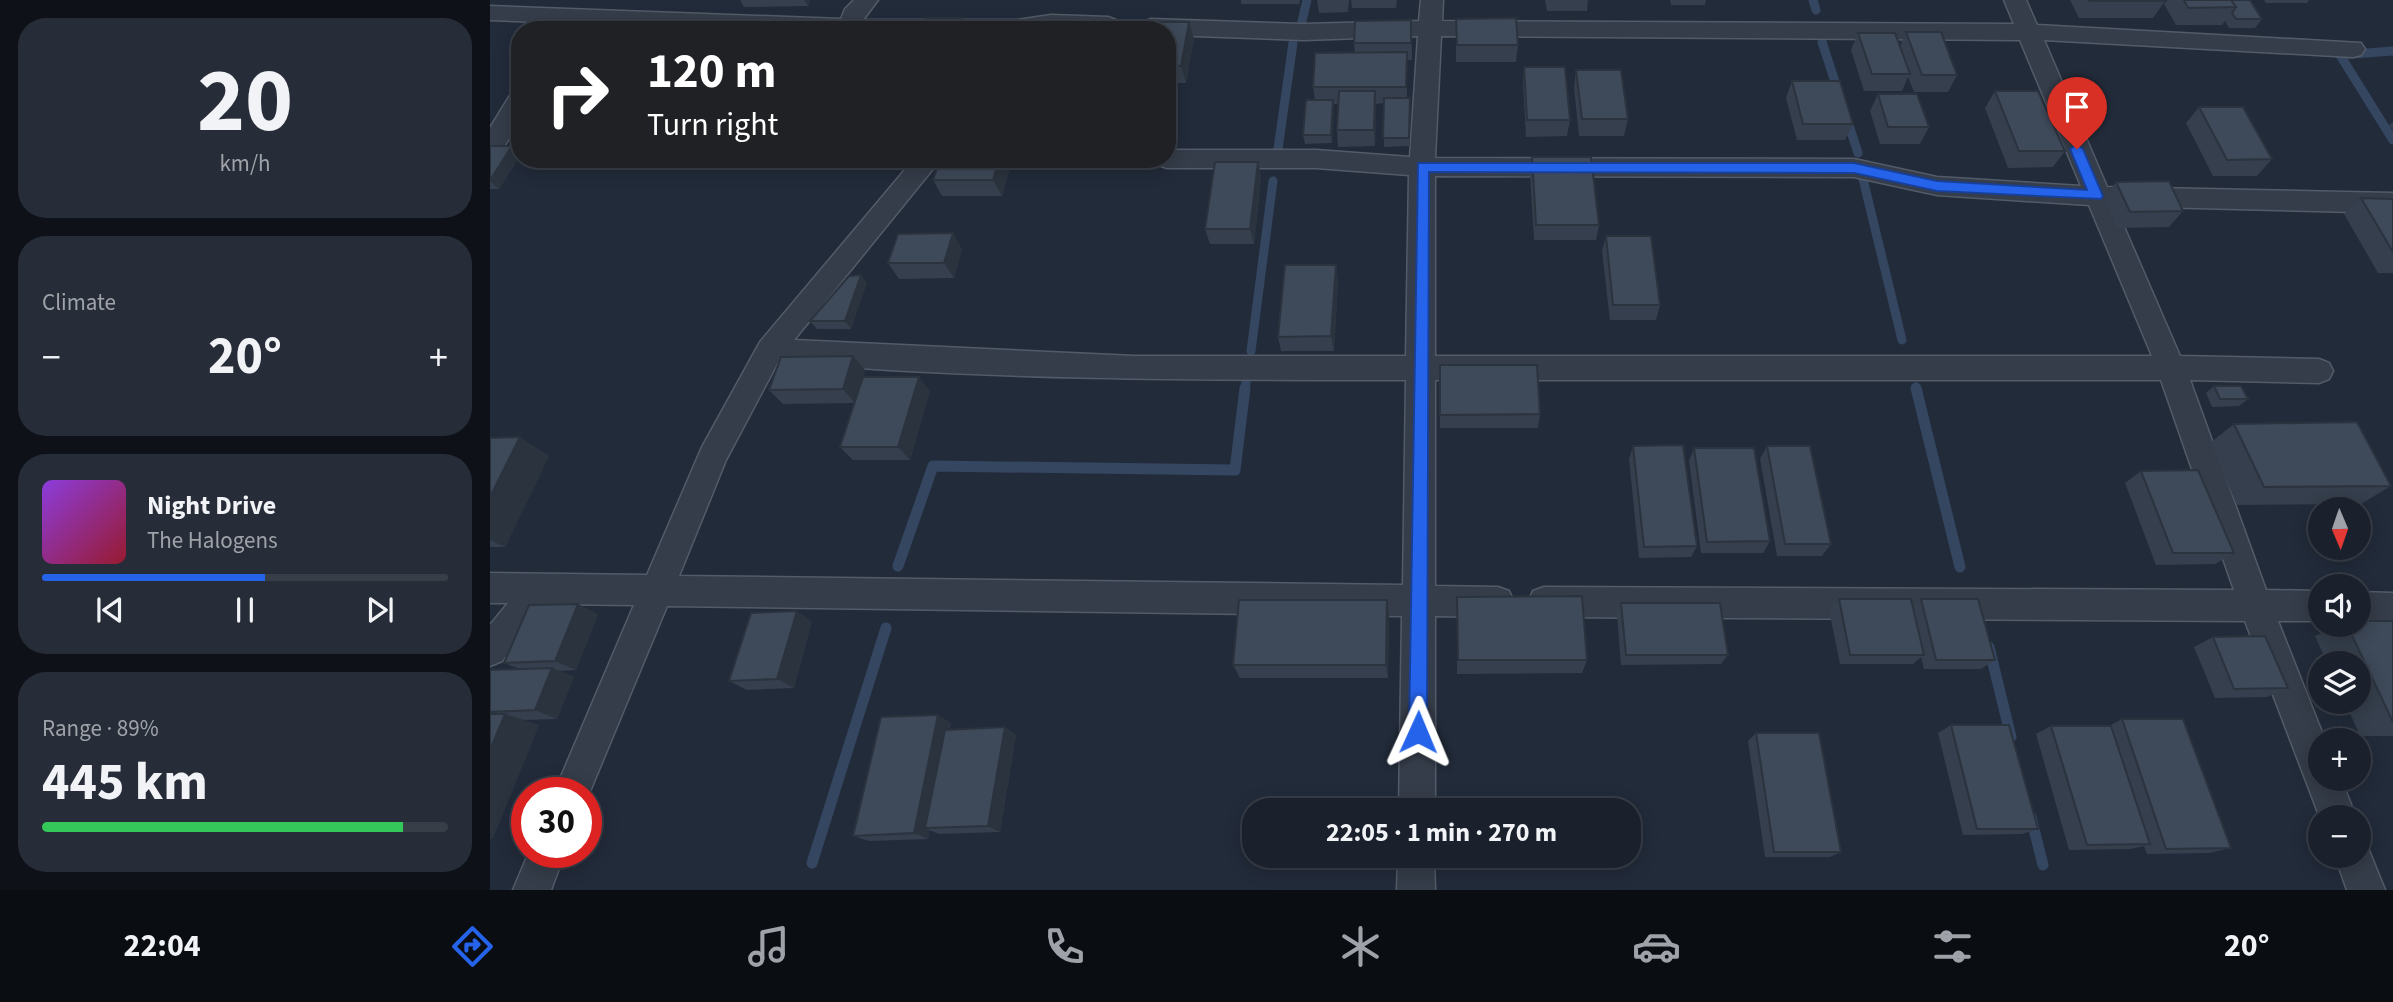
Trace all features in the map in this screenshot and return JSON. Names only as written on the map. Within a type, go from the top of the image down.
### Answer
[{"type":"street","points":[[852,21],[853,14],[867,0]]},
{"type":"street","points":[[1053,21],[1072,0]]},
{"type":"street","points":[[2015,0],[2171,369],[2255,604],[2308,742]]},
{"type":"street","points":[[490,13],[548,21]]},
{"type":"street","points":[[1176,30],[1304,32],[1431,14],[2027,32],[2354,49]]},
{"type":"street","points":[[1417,798],[1422,167],[1431,14]]},
{"type":"street","points":[[502,142],[511,120]]},
{"type":"street","points":[[1176,159],[1316,159],[1422,167],[1854,168],[1937,186],[2096,196],[2393,203]]},
{"type":"street","points":[[579,777],[713,456],[770,350],[921,168]]},
{"type":"street","points":[[770,350],[842,356],[1134,368],[2319,371]]},
{"type":"street","points":[[490,588],[1420,601],[2308,606]]},
{"type":"street","points":[[490,650],[541,588]]},
{"type":"street","points":[[2371,607],[2393,608]]},
{"type":"street","points":[[532,890],[541,868]]},
{"type":"street","points":[[1416,868],[1416,890]]},
{"type":"street","points":[[2358,868],[2366,890]]},
{"type":"building","points":[[2164,0],[2165,1],[2090,1]]},
{"type":"building","points":[[2184,0],[2231,0],[2236,7],[2188,8]]},
{"type":"building","points":[[2231,0],[2250,0],[2262,19],[2236,19],[2232,13],[2236,7]]},
{"type":"building","points":[[926,18],[962,18],[961,21],[925,21]]},
{"type":"building","points":[[1516,18],[1518,45],[1457,45],[1456,19]]},
{"type":"building","points":[[1411,20],[1411,43],[1354,43],[1355,21]]},
{"type":"building","points":[[1176,22],[1189,22],[1181,66],[1176,66]]},
{"type":"building","points":[[1906,32],[1941,32],[1957,75],[1922,75]]},
{"type":"building","points":[[1858,33],[1895,33],[1910,74],[1872,74]]},
{"type":"building","points":[[1407,52],[1406,87],[1313,87],[1315,53]]},
{"type":"building","points":[[1524,67],[1565,67],[1570,120],[1527,120]]},
{"type":"building","points":[[1576,70],[1621,70],[1628,119],[1582,119]]},
{"type":"building","points":[[1792,81],[1840,81],[1853,124],[1803,124]]},
{"type":"building","points":[[1339,91],[1375,91],[1374,130],[1337,130]]},
{"type":"building","points":[[1995,91],[2038,91],[2065,151],[2019,151]]},
{"type":"building","points":[[1878,94],[1917,94],[1929,127],[1888,127]]},
{"type":"building","points":[[1384,98],[1410,98],[1409,138],[1383,138]]},
{"type":"building","points":[[1306,100],[1333,100],[1331,135],[1303,135]]},
{"type":"building","points":[[2199,107],[2243,107],[2272,159],[2227,160]]},
{"type":"building","points":[[490,146],[511,146],[511,148],[490,180]]},
{"type":"building","points":[[1532,157],[1591,157],[1599,225],[1536,225]]},
{"type":"building","points":[[1215,162],[1258,162],[1250,229],[1205,229]]},
{"type":"building","points":[[937,168],[996,168],[993,180],[933,180]]},
{"type":"building","points":[[2169,181],[2183,211],[2130,212],[2116,182]]},
{"type":"building","points":[[2361,198],[2393,199],[2393,252]]},
{"type":"building","points":[[953,233],[944,263],[888,263],[898,234]]},
{"type":"building","points":[[1606,236],[1651,236],[1660,305],[1613,305]]},
{"type":"building","points":[[1285,265],[1336,265],[1331,336],[1278,337]]},
{"type":"building","points":[[861,275],[845,321],[810,321],[849,276]]},
{"type":"building","points":[[853,356],[843,389],[769,390],[781,357]]},
{"type":"building","points":[[1440,365],[1537,365],[1540,414],[1440,415]]},
{"type":"building","points":[[863,377],[919,377],[898,447],[840,447]]},
{"type":"building","points":[[2214,386],[2241,386],[2248,399],[2220,399]]},
{"type":"building","points":[[2357,422],[2391,486],[2264,487],[2234,424]]},
{"type":"building","points":[[520,437],[490,497],[490,438]]},
{"type":"building","points":[[1683,445],[1697,546],[1644,547],[1633,446]]},
{"type":"building","points":[[1767,446],[1810,446],[1831,544],[1785,544]]},
{"type":"building","points":[[1694,448],[1754,448],[1770,541],[1707,542]]},
{"type":"building","points":[[2198,470],[2234,553],[2173,553],[2141,471]]},
{"type":"building","points":[[1582,596],[1587,660],[1458,660],[1457,597]]},
{"type":"building","points":[[1839,599],[1911,599],[1924,655],[1850,655]]},
{"type":"building","points":[[1921,599],[1978,599],[1995,660],[1936,660]]},
{"type":"building","points":[[1239,600],[1387,600],[1386,665],[1233,665]]},
{"type":"building","points":[[1621,603],[1720,603],[1728,655],[1626,655]]},
{"type":"building","points":[[578,604],[555,661],[504,663],[529,605]]},
{"type":"building","points":[[797,611],[777,679],[729,681],[751,613]]},
{"type":"building","points":[[2371,621],[2393,621],[2393,722],[2371,676],[2371,651],[2359,651],[2353,637],[2371,637]]},
{"type":"building","points":[[2265,636],[2288,688],[2234,689],[2213,637]]},
{"type":"building","points":[[552,668],[535,710],[490,712],[490,670]]},
{"type":"building","points":[[490,714],[505,714],[490,750]]},
{"type":"building","points":[[938,715],[914,833],[853,836],[881,717]]},
{"type":"building","points":[[2122,719],[2183,719],[2231,848],[2166,849]]},
{"type":"building","points":[[1951,725],[2009,725],[2038,829],[1977,829]]},
{"type":"building","points":[[2051,726],[2111,726],[2150,844],[2087,845]]},
{"type":"building","points":[[1005,727],[988,826],[925,828],[945,730]]},
{"type":"building","points":[[1756,733],[1819,733],[1841,852],[1774,852]]},
{"type":"waterway","points":[[1302,21],[1307,0]]},
{"type":"waterway","points":[[1813,0],[1816,10]]},
{"type":"waterway","points":[[1822,42],[1839,94]]},
{"type":"waterway","points":[[1278,149],[1293,43]]},
{"type":"waterway","points":[[2393,51],[2340,55],[2393,140]]},
{"type":"waterway","points":[[1846,116],[1858,153]]},
{"type":"waterway","points":[[1863,179],[1902,340]]},
{"type":"waterway","points":[[1251,351],[1273,181]]},
{"type":"waterway","points":[[1245,390],[1246,382]]},
{"type":"waterway","points":[[898,566],[933,466],[1235,470],[1245,388]]},
{"type":"waterway","points":[[1916,388],[1960,567]]},
{"type":"waterway","points":[[812,863],[886,628]]},
{"type":"waterway","points":[[1989,647],[2011,737]]},
{"type":"waterway","points":[[2031,817],[2043,865]]},
{"type":"route","points":[[1418,732],[1422,167],[1854,168],[1937,186],[2096,196],[2077,149]]}]
